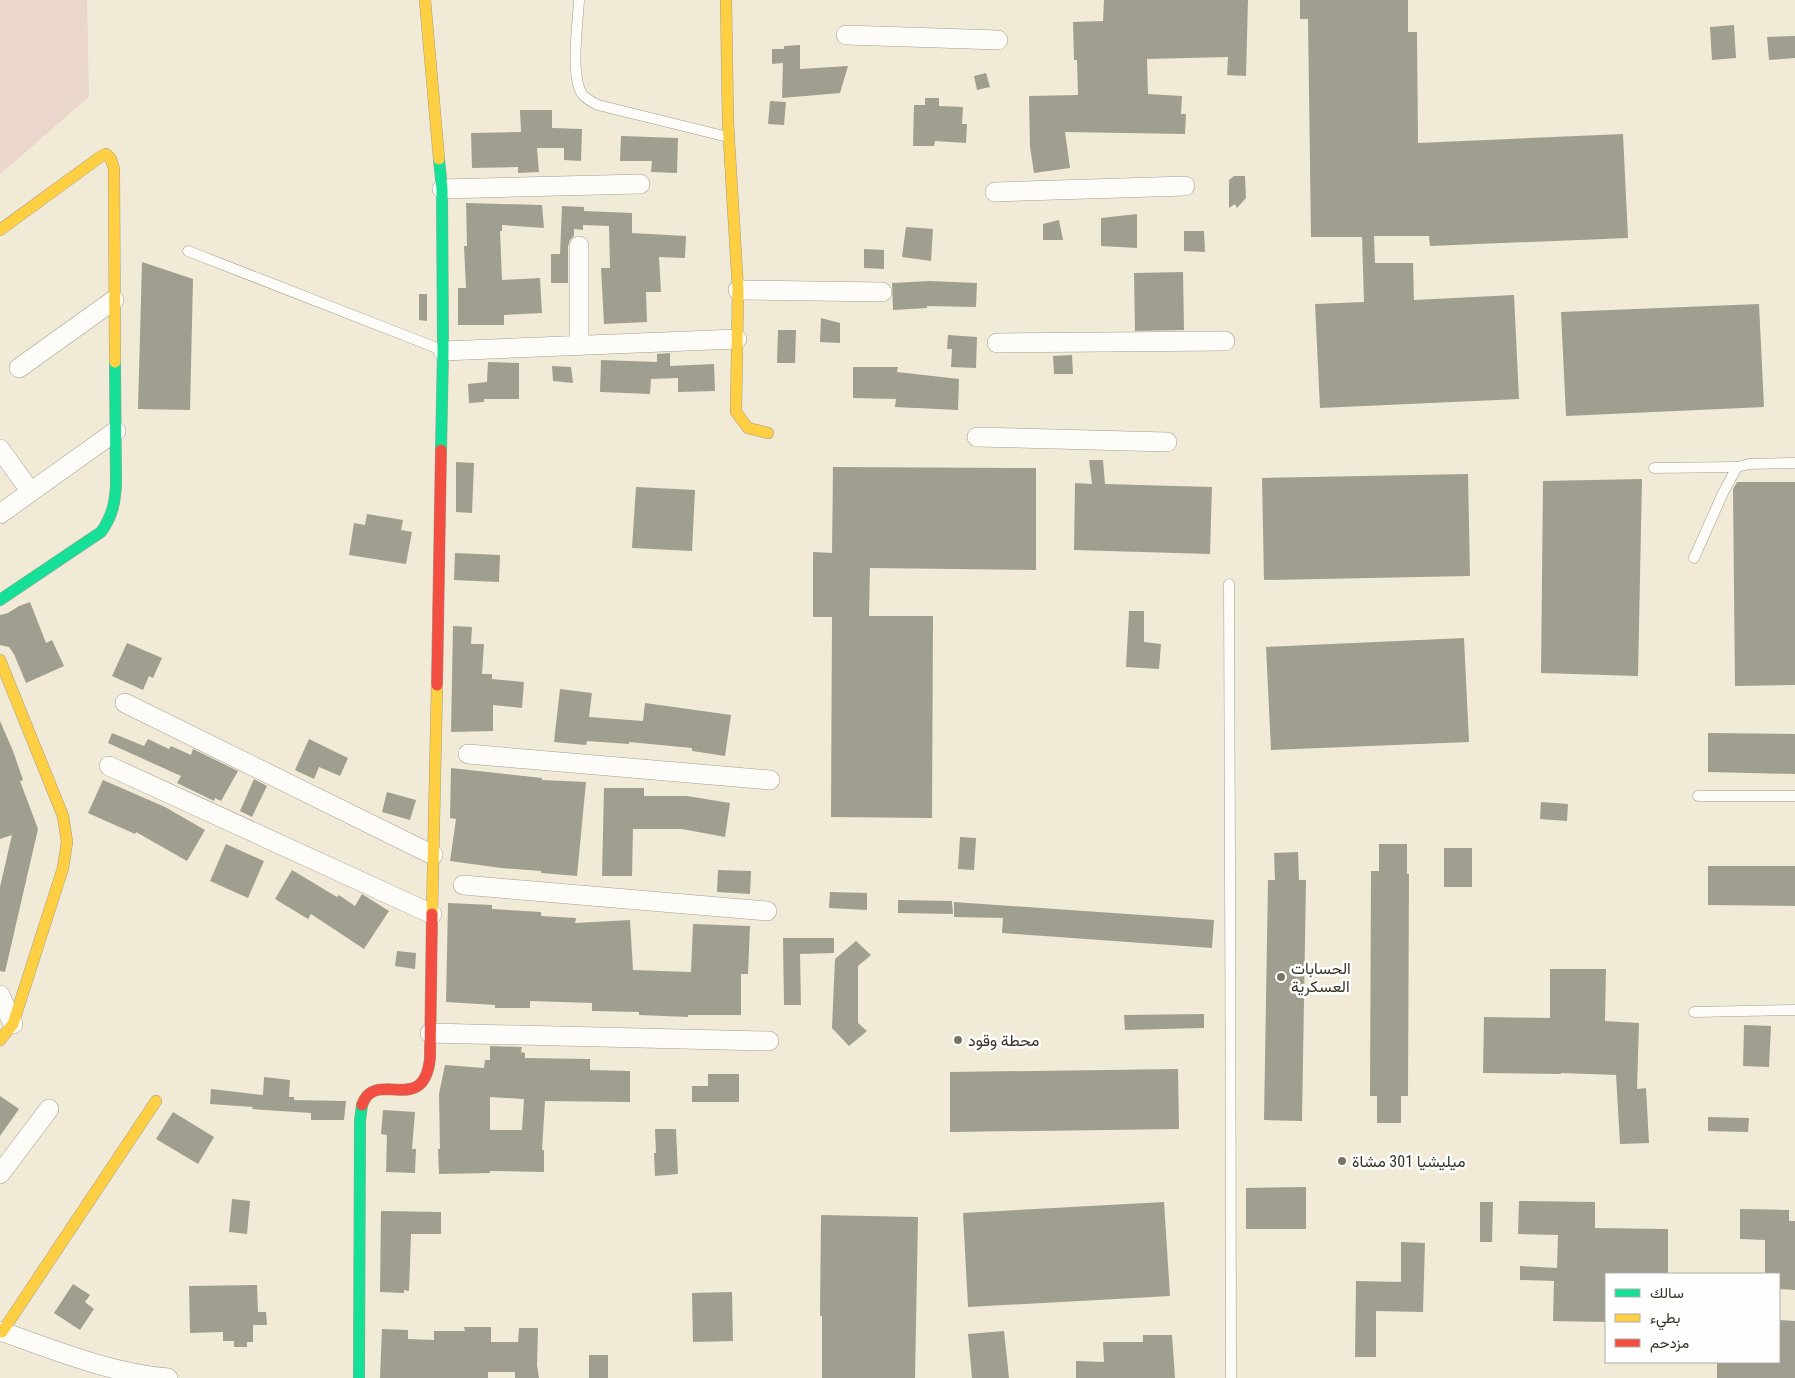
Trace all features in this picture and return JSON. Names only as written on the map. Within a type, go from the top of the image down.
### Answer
[{"type":"street","points":[[359,1378],[360,1121],[363,1101],[368,1095],[377,1090],[412,1089],[418,1088],[424,1083],[428,1066],[430,1033],[443,351],[442,189],[425,0]]},
{"type":"street","points":[[726,0],[729,138],[738,290],[736,412],[743,425],[749,431],[768,433]]},
{"type":"street","points":[[846,35],[998,40]]},
{"type":"street","points":[[0,230],[106,154],[111,159],[114,169],[116,431],[116,485],[111,520],[92,540],[0,600]]},
{"type":"street","points":[[442,189],[640,184]]},
{"type":"street","points":[[995,192],[1185,186]]},
{"type":"street","points":[[579,246],[579,345]]},
{"type":"street","points":[[738,290],[882,292]]},
{"type":"street","points":[[19,368],[114,300]]},
{"type":"street","points":[[443,351],[737,339]]},
{"type":"street","points":[[996,343],[1225,341]]},
{"type":"street","points":[[0,514],[116,431]]},
{"type":"street","points":[[977,437],[1167,442]]},
{"type":"street","points":[[0,449],[31,492]]},
{"type":"street","points":[[0,660],[63,816],[68,835],[68,850],[63,868],[13,1024],[0,1040]]},
{"type":"street","points":[[124,703],[433,855]]},
{"type":"street","points":[[468,754],[770,780]]},
{"type":"street","points":[[109,766],[432,914]]},
{"type":"street","points":[[463,885],[767,911]]},
{"type":"street","points":[[0,995],[13,1024]]},
{"type":"street","points":[[430,1033],[768,1041]]},
{"type":"street","points":[[156,1101],[1,1332],[104,1366],[152,1377],[168,1378]]},
{"type":"street","points":[[0,1174],[49,1109]]},
{"type":"lane","points":[[579,0],[576,77],[583,95],[589,101],[598,105],[729,138]]},
{"type":"lane","points":[[188,250],[443,351]]},
{"type":"lane","points":[[1654,468],[1795,464]]},
{"type":"lane","points":[[1694,558],[1723,493],[1737,467]]},
{"type":"lane","points":[[1230,584],[1231,1378]]},
{"type":"lane","points":[[1698,796],[1795,796]]},
{"type":"lane","points":[[1694,1012],[1795,1010]]},
{"type":"shaded area","points":[[0,0],[87,0],[89,97],[0,174]]},
{"type":"building","points":[[1104,0],[1248,0],[1246,76],[1227,75],[1228,57],[1147,59],[1148,94],[1182,96],[1181,114],[1186,114],[1185,134],[1065,132],[1070,168],[1034,173],[1030,147],[1029,96],[1078,95],[1077,60],[1074,60],[1073,22],[1103,21]]},
{"type":"building","points":[[1300,0],[1408,0],[1408,32],[1417,32],[1418,143],[1623,134],[1628,238],[1430,246],[1429,236],[1374,236],[1375,263],[1413,263],[1414,300],[1514,295],[1519,399],[1320,408],[1315,304],[1364,302],[1362,237],[1311,237],[1308,19],[1300,19]]},
{"type":"building","points":[[1734,25],[1736,58],[1712,60],[1710,27]]},
{"type":"building","points":[[1795,36],[1795,58],[1769,60],[1767,37]]},
{"type":"building","points":[[800,45],[800,69],[848,66],[840,93],[782,98],[783,63],[772,64],[772,49],[784,49],[784,46]]},
{"type":"building","points":[[986,73],[990,87],[977,90],[974,76]]},
{"type":"building","points":[[925,98],[939,98],[939,106],[963,107],[962,124],[967,124],[966,143],[935,141],[934,146],[913,146],[914,105],[925,105]]},
{"type":"building","points":[[770,101],[786,102],[784,125],[768,124]]},
{"type":"building","points":[[520,110],[552,110],[552,128],[582,129],[581,161],[564,160],[564,148],[537,148],[539,172],[518,173],[518,167],[472,168],[471,133],[521,132]]},
{"type":"building","points":[[621,136],[678,138],[677,173],[651,172],[652,161],[620,161]]},
{"type":"building","points":[[1234,176],[1245,176],[1246,198],[1237,208],[1235,204],[1229,208],[1229,180]]},
{"type":"building","points":[[466,203],[542,205],[544,228],[502,225],[502,231],[500,231],[502,280],[540,278],[542,313],[504,315],[504,325],[458,325],[458,288],[466,288],[464,246],[467,246]]},
{"type":"building","points":[[562,206],[584,207],[584,211],[632,213],[632,233],[686,236],[685,258],[659,257],[661,292],[646,292],[647,322],[604,324],[601,268],[610,268],[609,226],[583,225],[583,230],[574,229],[574,236],[568,246],[568,283],[551,283],[551,254],[560,254]]},
{"type":"building","points":[[1137,214],[1137,248],[1101,246],[1101,218]]},
{"type":"building","points":[[1059,220],[1063,240],[1043,240],[1043,224]]},
{"type":"building","points":[[906,227],[933,229],[931,261],[902,257]]},
{"type":"building","points":[[1184,231],[1204,231],[1205,252],[1184,251]]},
{"type":"building","points":[[864,249],[884,250],[884,269],[864,268]]},
{"type":"building","points":[[142,262],[193,279],[190,410],[138,409]]},
{"type":"building","points":[[1183,272],[1184,330],[1135,331],[1134,273]]},
{"type":"building","points":[[930,281],[977,283],[976,307],[927,306],[927,308],[893,310],[892,283]]},
{"type":"building","points":[[419,294],[427,294],[427,321],[419,320]]},
{"type":"building","points":[[1759,304],[1764,407],[1566,416],[1561,312]]},
{"type":"building","points":[[821,318],[840,323],[840,343],[820,342]]},
{"type":"building","points":[[778,330],[796,330],[795,363],[777,363]]},
{"type":"building","points":[[948,335],[977,337],[976,368],[951,367],[952,349],[947,349]]},
{"type":"building","points":[[670,353],[670,366],[714,364],[715,391],[678,392],[678,378],[651,379],[650,394],[600,392],[601,360],[657,362],[657,354]]},
{"type":"building","points":[[1072,355],[1073,374],[1054,374],[1053,356]]},
{"type":"building","points":[[488,362],[519,363],[519,399],[484,399],[484,402],[469,403],[468,384],[487,382]]},
{"type":"building","points":[[552,366],[571,367],[573,383],[553,381]]},
{"type":"building","points":[[853,367],[898,367],[897,372],[959,379],[958,410],[895,407],[896,399],[853,398]]},
{"type":"building","points":[[1089,460],[1103,460],[1105,484],[1212,487],[1210,554],[1074,550],[1075,483],[1092,484]]},
{"type":"building","points":[[456,462],[474,463],[472,513],[456,512]]},
{"type":"building","points":[[833,467],[1036,468],[1036,570],[870,568],[869,616],[933,616],[932,818],[831,817],[832,617],[813,617],[813,552],[832,553]]},
{"type":"building","points":[[1468,474],[1470,576],[1264,580],[1262,478]]},
{"type":"building","points":[[1642,479],[1638,676],[1541,673],[1543,481]]},
{"type":"building","points":[[1737,482],[1795,482],[1795,685],[1735,686],[1733,489]]},
{"type":"building","points":[[636,487],[695,490],[692,551],[632,548]]},
{"type":"building","points":[[367,514],[403,520],[401,530],[412,532],[406,564],[349,555],[354,523],[365,525]]},
{"type":"building","points":[[455,553],[500,555],[499,582],[454,580]]},
{"type":"building","points":[[30,602],[46,643],[52,640],[64,666],[26,683],[14,654],[9,647],[0,645],[0,615]]},
{"type":"building","points":[[1129,611],[1144,611],[1144,642],[1161,644],[1159,669],[1126,667]]},
{"type":"building","points":[[453,626],[472,627],[471,644],[484,644],[482,674],[492,674],[492,679],[524,682],[522,708],[493,705],[493,731],[451,732]]},
{"type":"building","points":[[1464,638],[1469,742],[1271,750],[1266,647]]},
{"type":"building","points":[[127,643],[162,658],[153,678],[149,676],[143,690],[112,676]]},
{"type":"building","points":[[560,689],[592,693],[589,717],[643,721],[645,703],[731,715],[725,756],[692,751],[692,748],[629,742],[629,744],[587,741],[586,745],[554,742]]},
{"type":"building","points":[[0,721],[13,751],[23,780],[20,781],[38,829],[5,972],[0,971],[0,887],[12,835],[0,839]]},
{"type":"building","points":[[112,733],[144,746],[148,739],[169,749],[171,746],[191,755],[193,749],[238,771],[221,801],[215,798],[214,801],[177,783],[181,776],[108,743]]},
{"type":"building","points":[[1708,733],[1795,734],[1795,774],[1708,772]]},
{"type":"building","points":[[309,739],[348,758],[340,776],[319,767],[314,779],[295,770]]},
{"type":"building","points":[[451,768],[542,778],[542,780],[586,782],[577,876],[450,861],[456,819],[450,818]]},
{"type":"building","points":[[254,779],[267,786],[252,817],[240,811]]},
{"type":"building","points":[[103,780],[165,807],[205,830],[187,861],[136,832],[135,834],[88,813]]},
{"type":"building","points":[[604,788],[644,788],[644,796],[687,796],[730,803],[725,837],[682,829],[633,829],[632,876],[602,876]]},
{"type":"building","points":[[387,792],[416,800],[410,820],[382,812]]},
{"type":"building","points":[[1541,802],[1568,804],[1567,821],[1540,819]]},
{"type":"building","points":[[960,837],[976,838],[974,870],[958,869]]},
{"type":"building","points":[[226,844],[264,861],[248,898],[210,881]]},
{"type":"building","points":[[1379,844],[1407,844],[1407,874],[1409,874],[1408,1096],[1401,1096],[1401,1123],[1377,1123],[1377,1096],[1370,1096],[1371,871],[1379,871]]},
{"type":"building","points":[[1444,848],[1472,848],[1472,887],[1444,887]]},
{"type":"building","points":[[1298,852],[1299,880],[1306,880],[1302,1121],[1264,1120],[1268,880],[1275,880],[1274,853]]},
{"type":"building","points":[[1708,866],[1795,866],[1795,906],[1708,905]]},
{"type":"building","points":[[292,870],[337,897],[339,895],[355,906],[362,894],[389,911],[364,949],[311,914],[308,919],[275,899]]},
{"type":"building","points":[[718,870],[751,871],[750,894],[717,892]]},
{"type":"building","points":[[830,892],[867,893],[867,910],[829,908]]},
{"type":"building","points":[[898,900],[952,901],[953,914],[898,913]]},
{"type":"building","points":[[954,902],[1214,920],[1212,948],[1002,933],[1003,918],[954,917]]},
{"type":"building","points":[[448,903],[492,905],[492,909],[541,912],[541,916],[576,918],[575,923],[630,920],[633,970],[691,972],[693,924],[750,926],[748,974],[741,974],[741,1015],[688,1015],[688,1017],[639,1015],[639,1012],[592,1011],[592,1003],[530,1001],[530,1008],[495,1008],[495,1005],[446,1002]]},
{"type":"building","points":[[783,938],[834,938],[834,953],[800,954],[801,1005],[784,1005]]},
{"type":"building","points":[[856,941],[871,955],[858,966],[858,1023],[867,1031],[849,1046],[832,1028],[835,959]]},
{"type":"building","points":[[397,951],[416,953],[415,969],[395,966]]},
{"type":"building","points":[[1550,969],[1606,969],[1605,1021],[1639,1023],[1637,1089],[1646,1088],[1649,1143],[1620,1144],[1616,1075],[1483,1073],[1484,1017],[1550,1018]]},
{"type":"building","points":[[1204,1014],[1204,1028],[1125,1030],[1124,1015]]},
{"type":"building","points":[[1744,1025],[1771,1026],[1769,1067],[1743,1066]]},
{"type":"building","points":[[490,1046],[522,1047],[521,1052],[525,1053],[525,1058],[590,1059],[590,1070],[630,1071],[630,1102],[545,1101],[542,1150],[544,1150],[544,1172],[490,1171],[490,1173],[439,1174],[439,1094],[445,1065],[484,1068],[485,1060],[490,1060]],"holes":[[[490,1097],[524,1099],[522,1130],[490,1130]]]},
{"type":"building","points":[[1178,1069],[1179,1129],[950,1132],[950,1072]]},
{"type":"building","points":[[708,1074],[739,1074],[739,1102],[692,1102],[692,1086],[708,1086]]},
{"type":"building","points":[[264,1077],[290,1080],[289,1097],[294,1097],[294,1100],[346,1101],[344,1120],[311,1120],[311,1113],[210,1104],[211,1089],[263,1095]]},
{"type":"building","points":[[0,1096],[19,1109],[0,1136]]},
{"type":"building","points":[[383,1110],[415,1112],[412,1149],[416,1149],[415,1173],[386,1172],[387,1135],[381,1134]]},
{"type":"building","points":[[173,1112],[214,1137],[198,1164],[156,1139]]},
{"type":"building","points":[[1708,1117],[1749,1118],[1748,1132],[1708,1131]]},
{"type":"building","points":[[655,1129],[676,1129],[678,1174],[655,1176]]},
{"type":"building","points":[[1306,1187],[1306,1229],[1246,1229],[1246,1188]]},
{"type":"building","points":[[232,1199],[250,1201],[247,1234],[229,1232]]},
{"type":"building","points":[[1519,1201],[1595,1202],[1595,1228],[1668,1229],[1668,1273],[1605,1273],[1605,1322],[1553,1321],[1554,1281],[1520,1280],[1520,1266],[1557,1268],[1558,1235],[1518,1234]]},
{"type":"building","points":[[1164,1202],[1170,1296],[968,1307],[963,1213]]},
{"type":"building","points":[[1480,1202],[1493,1202],[1492,1242],[1480,1242]]},
{"type":"building","points":[[1740,1209],[1789,1210],[1789,1221],[1795,1221],[1795,1290],[1780,1289],[1780,1273],[1765,1273],[1765,1240],[1740,1239]]},
{"type":"building","points":[[381,1211],[441,1212],[441,1234],[411,1234],[409,1291],[404,1290],[404,1293],[380,1292]]},
{"type":"building","points":[[821,1215],[918,1217],[915,1378],[822,1378],[822,1316],[820,1316]]},
{"type":"building","points":[[1401,1242],[1425,1243],[1423,1312],[1376,1311],[1376,1357],[1355,1357],[1356,1281],[1401,1282]]},
{"type":"building","points":[[73,1284],[90,1295],[85,1302],[94,1309],[80,1330],[54,1313]]},
{"type":"building","points":[[257,1285],[258,1312],[266,1312],[267,1325],[253,1325],[253,1342],[247,1342],[247,1347],[234,1347],[234,1341],[223,1341],[223,1332],[190,1333],[189,1286]]},
{"type":"building","points":[[732,1292],[733,1341],[693,1342],[692,1293]]},
{"type":"building","points":[[1780,1320],[1795,1321],[1795,1378],[1717,1378],[1717,1363],[1780,1363]]},
{"type":"building","points":[[464,1327],[491,1327],[491,1342],[518,1342],[519,1328],[538,1328],[537,1365],[539,1378],[515,1378],[515,1372],[488,1372],[488,1378],[380,1378],[382,1329],[408,1330],[408,1339],[434,1340],[434,1331],[465,1331]]},
{"type":"building","points":[[1004,1331],[1009,1378],[972,1378],[968,1334]]},
{"type":"building","points":[[1143,1335],[1172,1335],[1175,1378],[1076,1378],[1076,1361],[1104,1362],[1103,1342],[1143,1342]]},
{"type":"building","points":[[589,1355],[608,1355],[608,1378],[589,1378]]},
{"type":"traffic: fast","points":[[439,159],[442,189],[443,351],[441,450]]},
{"type":"traffic: fast","points":[[0,600],[101,532],[108,521],[114,504],[116,485],[115,362]]},
{"type":"traffic: fast","points":[[359,1378],[360,1121],[362,1105]]},
{"type":"traffic: slow","points":[[425,0],[439,159]]},
{"type":"traffic: slow","points":[[726,0],[728,123],[738,290],[736,412],[748,428],[768,433]]},
{"type":"traffic: slow","points":[[0,230],[100,157],[106,154],[111,159],[114,169],[115,362]]},
{"type":"traffic: slow","points":[[0,660],[63,816],[67,842],[63,868],[13,1024],[0,1040]]},
{"type":"traffic: slow","points":[[432,914],[437,685]]},
{"type":"traffic: slow","points":[[2,1332],[156,1101]]},
{"type":"traffic: jam","points":[[437,685],[441,450]]},
{"type":"traffic: jam","points":[[362,1105],[368,1095],[377,1090],[409,1089],[419,1085],[426,1076],[430,1058],[432,914]]},
{"type":"place","name":"الحسابات العسكرية","points":[[1281,977]]},
{"type":"place","name":"محطة وقود","points":[[958,1040]]},
{"type":"place","name":"ميليشيا 301 مشاة","points":[[1342,1161]]}]
